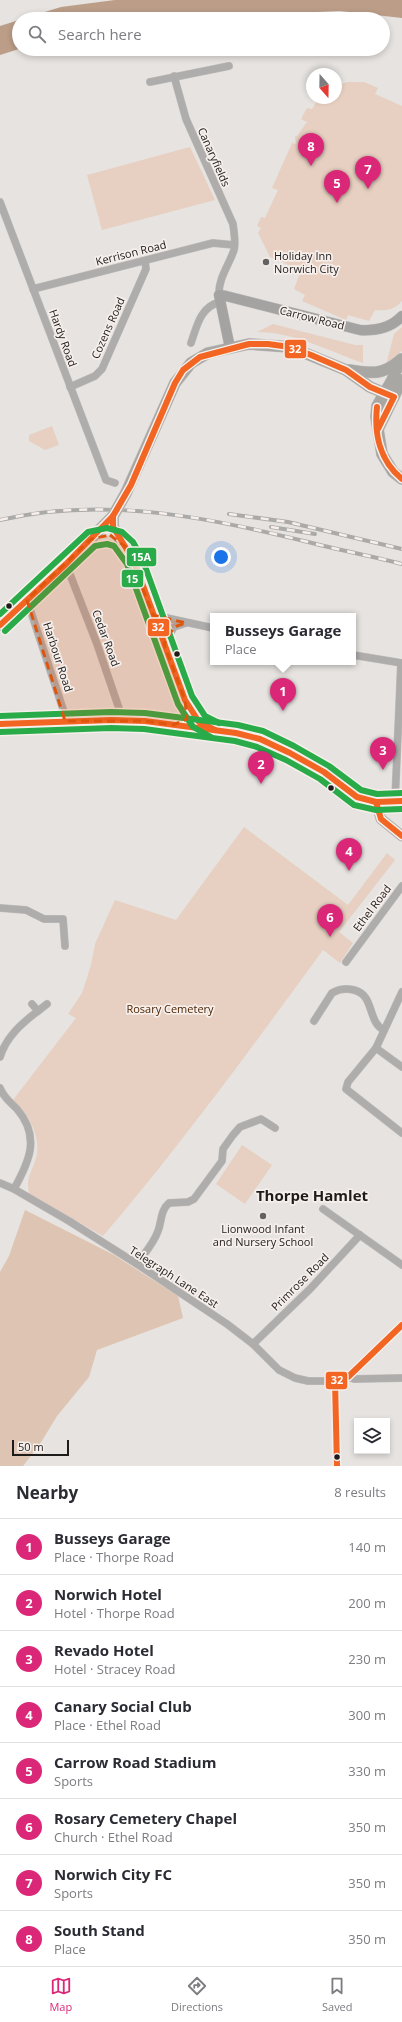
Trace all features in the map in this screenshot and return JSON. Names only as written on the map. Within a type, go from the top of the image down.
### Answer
[{"type":"main road","points":[[1,622],[110,523],[126,493],[175,383],[183,370],[200,357],[249,344],[290,347],[346,370],[370,387],[389,395]]},
{"type":"main road","points":[[346,370],[375,374],[390,368],[401,359]]},
{"type":"main road","points":[[389,395],[401,359]]},
{"type":"main road","points":[[402,380],[377,406],[376,417],[379,444],[387,464],[402,479]]},
{"type":"main road","points":[[110,523],[134,561],[185,700],[199,722],[215,730]]},
{"type":"main road","points":[[92,539],[103,535],[115,537],[122,541]]},
{"type":"main road","points":[[173,726],[186,719],[185,700]]},
{"type":"main road","points":[[0,724],[123,720],[215,730],[251,736],[270,743],[324,772],[356,797],[376,802],[399,801]]},
{"type":"street","points":[[150,82],[229,66]]},
{"type":"street","name":"Canaryfields","points":[[174,76],[186,119],[233,224],[234,245]]},
{"type":"street","name":"Hardy Road","points":[[0,202],[105,484],[115,483]]},
{"type":"street","name":"Kerrison Road","points":[[33,289],[213,243],[234,245]]},
{"type":"street","points":[[230,348],[219,299],[221,280],[234,245]]},
{"type":"street","name":"Cozens Road","points":[[70,387],[95,376],[102,369],[146,269],[145,261]]},
{"type":"street","name":"Carrow Road","points":[[219,299],[226,296],[360,330],[373,331],[382,328],[402,316]]},
{"type":"street","points":[[191,343],[204,310],[219,299]]},
{"type":"street","name":"Cedar Road","points":[[66,564],[96,642],[123,720]]},
{"type":"street","name":"Harbour Road","points":[[27,600],[50,667],[65,715],[65,721]]},
{"type":"street","points":[[153,615],[210,627]]},
{"type":"street","points":[[164,644],[174,627],[186,623]]},
{"type":"street","points":[[356,656],[401,663],[399,801]]},
{"type":"street","points":[[376,802],[381,819],[402,836]]},
{"type":"street","name":"Ethel Road","points":[[346,962],[402,886]]},
{"type":"street","points":[[0,908],[26,910],[44,919],[63,919],[65,946]]},
{"type":"street","points":[[314,1021],[332,993],[343,989],[350,989],[357,991],[365,997],[369,1002],[377,1026],[384,1030]]},
{"type":"street","points":[[402,992],[376,1048],[348,1082],[346,1089],[402,1133]]},
{"type":"street","points":[[32,1004],[38,1011]]},
{"type":"street","points":[[0,1056],[7,1042],[17,1029],[47,1004]]},
{"type":"street","points":[[376,1048],[402,1067]]},
{"type":"street","points":[[0,1088],[6,1100],[17,1110],[24,1121],[30,1139],[29,1158],[14,1189]]},
{"type":"street","points":[[137,1264],[155,1237],[158,1230],[159,1219],[165,1206],[169,1203],[188,1202],[194,1199],[222,1161],[223,1148],[240,1127],[261,1119],[275,1128]]},
{"type":"street","name":"Telegraph Lane East","points":[[0,1183],[14,1189],[69,1221],[137,1264],[253,1344],[279,1370],[295,1378],[308,1381],[335,1381],[348,1377]]},
{"type":"street","points":[[323,1209],[402,1265]]},
{"type":"street","name":"Primrose Road","points":[[253,1344],[310,1289],[360,1235]]},
{"type":"street","points":[[402,1325],[348,1377],[354,1379],[402,1378]]},
{"type":"street","points":[[335,1381],[337,1466]]},
{"type":"highlighted area","points":[[110,535],[127,548],[153,615],[186,623],[174,627],[164,644],[185,700],[187,719],[173,725],[145,721],[65,721],[27,600],[91,539]]},
{"type":"green space","points":[[347,82],[364,82],[378,88],[375,94],[402,106],[402,301],[390,309],[375,310],[369,321],[348,315],[346,320],[302,301],[305,295],[294,289],[301,270],[270,257],[258,233],[261,228],[257,226],[261,217],[265,218],[278,190],[272,188],[292,143],[296,144],[295,136],[297,136],[307,122],[301,119],[307,108],[312,109],[315,104],[342,104],[342,84]]},
{"type":"green space","points":[[190,147],[215,200],[102,230],[87,175]]},
{"type":"green space","points":[[273,324],[355,345],[363,345],[363,363],[298,339],[284,335],[257,332]]},
{"type":"green space","points":[[402,327],[402,351],[386,365],[394,334]]},
{"type":"green space","points":[[52,426],[59,445],[45,450],[29,441],[29,435]]},
{"type":"green space","name":"Rosary Cemetery","points":[[244,827],[348,905],[387,853],[395,860],[339,932],[353,943],[340,963],[323,950],[188,1131],[103,1236],[29,1194],[29,1179],[36,1158],[37,1142],[32,1126],[24,1112],[13,1100],[76,1018],[68,1014],[82,993],[91,965],[95,944],[115,900],[176,920]]},
{"type":"green space","points":[[242,1145],[272,1165],[245,1204],[216,1184]]},
{"type":"shaded area","points":[[115,0],[402,0],[402,18],[390,17],[390,12],[340,11],[45,12],[61,7]]},
{"type":"shaded area","points":[[12,22],[12,51],[0,55],[0,26]]},
{"type":"shaded area","points":[[25,1210],[114,1255],[178,1296],[183,1318],[97,1350],[89,1377],[57,1416],[40,1444],[23,1466],[0,1466],[0,1272],[9,1256]]},
{"type":"railway","points":[[0,520],[39,513],[78,510],[117,510],[155,513],[232,525],[402,564]]},
{"type":"railway","points":[[229,514],[288,522],[402,549]]},
{"type":"railway","points":[[271,527],[315,534]]},
{"type":"transit line","name":"32","points":[[0,625],[66,564],[113,516],[131,485],[175,383],[183,370],[200,357],[249,344],[268,344],[290,347],[311,355],[346,370],[370,387],[394,397],[378,429]]},
{"type":"transit line","name":"32","points":[[377,407],[376,417],[380,446],[388,464],[402,479]]},
{"type":"transit line","name":"32","points":[[113,516],[113,527],[134,561],[185,700],[199,722],[215,730]]},
{"type":"transit line","name":"15A","points":[[0,614],[88,532],[107,528],[122,532],[133,542],[142,558],[192,696],[205,716],[219,723]]},
{"type":"transit line","name":"15","points":[[5,631],[95,546],[107,544],[114,546],[127,564],[178,704],[193,727],[211,737]]},
{"type":"transit line","name":"15A","points":[[0,716],[111,712],[145,713],[238,725],[263,731],[294,746],[329,766],[361,790],[377,794],[402,793]]},
{"type":"transit line","name":"32","points":[[0,724],[111,720],[145,721],[236,733],[260,739],[290,753],[324,772],[357,797],[376,802],[402,801]]},
{"type":"transit line","name":"15","points":[[0,732],[111,728],[144,729],[235,741],[257,747],[286,760],[320,779],[354,805],[376,810],[402,809]]},
{"type":"transit line","name":"32","points":[[376,802],[381,819],[402,836]]},
{"type":"transit line","name":"32","points":[[337,1466],[335,1381],[348,1377],[402,1325]]},
{"type":"place","name":"South Stand","points":[[311,166]]},
{"type":"place","name":"Norwich City FC","points":[[368,189]]},
{"type":"place","name":"Carrow Road Stadium","points":[[337,203]]},
{"type":"place","name":"Holiday Inn Norwich City","points":[[266,262]]},
{"type":"place","name":"Busseys Garage","points":[[283,711]]},
{"type":"place","name":"Revado Hotel","points":[[383,770]]},
{"type":"place","name":"Norwich Hotel","points":[[261,784]]},
{"type":"place","name":"Canary Social Club","points":[[349,871]]},
{"type":"place","name":"Rosary Cemetery Chapel","points":[[330,937]]},
{"type":"place","name":"Lionwood Infant and Nursery School","points":[[263,1216]]},
{"type":"district","name":"Thorpe Hamlet","points":[[312,1196]]}]
